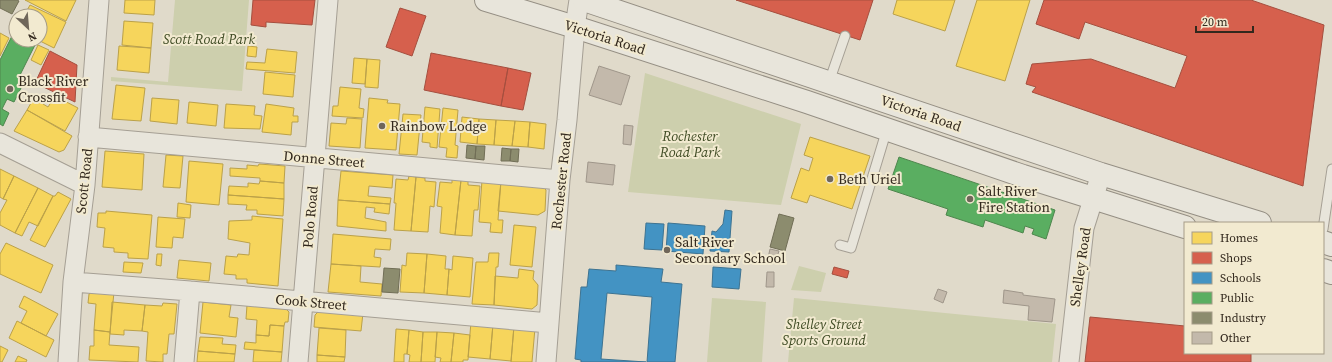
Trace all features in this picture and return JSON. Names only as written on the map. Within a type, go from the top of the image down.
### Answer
[{"type":"main road","name":"Victoria Road","points":[[486,0],[527,6],[575,27],[887,128],[925,130],[1101,174],[1172,211]]},
{"type":"main road","name":"Victoria Road","points":[[584,0],[654,22],[829,82],[925,130],[1094,198],[1253,222]]},
{"type":"main road","points":[[821,107],[829,82]]},
{"type":"street","name":"Scott Road","points":[[68,362],[73,282],[85,184],[99,0]]},
{"type":"street","name":"Polo Road","points":[[298,362],[328,0]]},
{"type":"street","name":"Rochester Road","points":[[546,362],[560,180],[579,0]]},
{"type":"street","name":"Donne Street","points":[[88,137],[315,159],[560,180]]},
{"type":"street","points":[[0,143],[85,184]]},
{"type":"street","name":"Shelley Road","points":[[1068,362],[1084,228],[1101,174]]},
{"type":"street","name":"Cook Street","points":[[73,282],[549,323]]},
{"type":"street","points":[[184,362],[190,291]]},
{"type":"lane","points":[[829,82],[845,36]]},
{"type":"lane","points":[[840,245],[851,248],[887,128]]},
{"type":"lane","points":[[1324,222],[1332,169]]},
{"type":"green space","name":"Scott Road Park","points":[[175,0],[249,0],[242,91],[111,81],[111,77],[168,82]]},
{"type":"green space","name":"Rochester Road Park","points":[[645,73],[801,124],[781,205],[628,192]]},
{"type":"green space","points":[[799,266],[826,273],[821,292],[791,290]]},
{"type":"green space","points":[[712,298],[766,302],[762,362],[707,362]]},
{"type":"green space","name":"Shelley Street Sports Ground","points":[[794,298],[1056,324],[1052,362],[788,362]]},
{"type":"building: Homes","points":[[25,0],[76,0],[66,21],[48,12],[48,8],[41,8]]},
{"type":"building: Homes","points":[[125,0],[155,0],[154,15],[124,13]]},
{"type":"building: Homes","points":[[897,0],[955,0],[945,31],[893,14]]},
{"type":"building: Homes","points":[[977,0],[1030,0],[1005,81],[956,66]]},
{"type":"building: Homes","points":[[30,5],[36,8],[28,8]]},
{"type":"building: Homes","points":[[48,14],[66,22],[54,48],[48,45]]},
{"type":"building: Homes","points":[[124,21],[153,23],[151,48],[122,45]]},
{"type":"building: Homes","points":[[0,33],[8,37],[8,40],[0,56]]},
{"type":"building: Homes","points":[[119,46],[151,48],[149,73],[117,70]]},
{"type":"building: Homes","points":[[248,46],[257,47],[256,57],[247,56]]},
{"type":"building: Homes","points":[[37,48],[45,48],[49,50],[41,65],[31,60]]},
{"type":"building: Homes","points":[[267,49],[297,52],[295,73],[246,69],[247,62],[265,63]]},
{"type":"building: Homes","points":[[354,58],[367,59],[365,84],[352,83]]},
{"type":"building: Homes","points":[[367,59],[380,60],[378,88],[365,87]]},
{"type":"building: Homes","points":[[265,72],[295,75],[293,97],[263,94]]},
{"type":"building: Homes","points":[[116,85],[145,88],[141,121],[112,119]]},
{"type":"building: Homes","points":[[340,87],[361,89],[359,108],[364,109],[363,118],[332,116],[333,106],[338,106]]},
{"type":"building: Homes","points":[[35,96],[45,101],[43,104],[48,107],[55,96],[78,108],[65,131],[27,110]]},
{"type":"building: Homes","points":[[152,98],[179,100],[177,124],[150,121]]},
{"type":"building: Homes","name":"Rainbow Lodge","points":[[369,98],[388,100],[387,103],[400,104],[396,150],[365,148]]},
{"type":"building: Homes","points":[[189,102],[218,105],[216,126],[187,123]]},
{"type":"building: Homes","points":[[226,104],[255,106],[254,115],[262,116],[260,129],[224,128]]},
{"type":"building: Homes","points":[[266,104],[294,108],[293,116],[298,116],[298,122],[292,122],[291,135],[262,132]]},
{"type":"building: Homes","points":[[425,107],[440,109],[437,148],[430,147],[430,143],[422,142]]},
{"type":"building: Homes","points":[[443,108],[458,110],[455,145],[458,146],[457,158],[446,157],[447,148],[439,147]]},
{"type":"building: Homes","points":[[27,110],[72,136],[64,150],[59,152],[14,131]]},
{"type":"building: Homes","points":[[403,114],[421,115],[417,155],[399,154]]},
{"type":"building: Homes","points":[[462,117],[479,119],[477,144],[460,142]]},
{"type":"building: Homes","points":[[347,118],[362,119],[360,148],[329,146],[331,123],[346,124]]},
{"type":"building: Homes","points":[[479,119],[496,120],[494,145],[477,144]]},
{"type":"building: Homes","points":[[496,120],[515,121],[512,146],[494,145]]},
{"type":"building: Homes","points":[[515,121],[530,122],[528,147],[512,146]]},
{"type":"building: Homes","points":[[530,122],[546,124],[544,149],[528,147]]},
{"type":"building: Homes","name":"Beth Uriel","points":[[810,137],[870,156],[852,209],[810,195],[807,203],[791,198],[801,168],[809,171],[813,158],[804,155]]},
{"type":"building: Homes","points":[[105,151],[144,154],[142,190],[102,187]]},
{"type":"building: Homes","points":[[166,155],[183,156],[180,188],[163,187]]},
{"type":"building: Homes","points":[[189,161],[223,164],[219,205],[186,202]]},
{"type":"building: Homes","points":[[259,164],[285,166],[284,183],[260,181],[260,178],[230,176],[230,168],[247,169],[247,165],[258,166]]},
{"type":"building: Homes","points":[[0,169],[14,176],[3,199],[0,197]]},
{"type":"building: Homes","points":[[341,171],[393,175],[392,188],[369,186],[368,196],[391,198],[390,204],[338,200]]},
{"type":"building: Homes","points":[[14,176],[38,188],[15,233],[0,225],[0,213],[7,200],[3,199]]},
{"type":"building: Homes","points":[[409,176],[416,177],[411,231],[394,230],[396,179],[408,180]]},
{"type":"building: Homes","points":[[416,177],[425,178],[425,181],[436,182],[434,207],[430,206],[428,232],[411,231]]},
{"type":"building: Homes","points":[[452,179],[461,180],[455,235],[440,233],[442,207],[437,206],[440,182],[452,183]]},
{"type":"building: Homes","points":[[461,180],[468,181],[468,185],[480,186],[478,210],[474,210],[472,236],[455,235]]},
{"type":"building: Homes","points":[[482,180],[501,181],[498,220],[503,220],[502,233],[490,232],[491,223],[479,222]]},
{"type":"building: Homes","points":[[260,181],[284,183],[284,199],[228,195],[229,186],[248,187],[248,183],[259,184]]},
{"type":"building: Homes","points":[[501,181],[541,185],[546,190],[545,211],[538,215],[498,211]]},
{"type":"building: Homes","points":[[38,188],[53,196],[38,226],[29,222],[22,236],[15,233]]},
{"type":"building: Homes","points":[[58,192],[71,199],[45,247],[30,240],[53,196],[55,196]]},
{"type":"building: Homes","points":[[228,195],[284,199],[283,216],[257,214],[257,210],[246,210],[247,205],[228,204]]},
{"type":"building: Homes","points":[[338,200],[390,204],[389,214],[374,212],[375,208],[366,207],[365,218],[386,222],[386,231],[337,226]]},
{"type":"building: Homes","points":[[178,203],[191,205],[190,218],[177,217]]},
{"type":"building: Homes","points":[[106,211],[152,215],[148,259],[128,258],[128,253],[114,252],[114,248],[103,247],[105,228],[97,227],[98,213],[106,213]]},
{"type":"building: Homes","points":[[252,216],[283,219],[278,286],[247,283],[247,279],[236,279],[236,275],[224,274],[226,256],[237,257],[238,254],[249,255],[250,243],[228,239],[229,221],[252,220]]},
{"type":"building: Homes","points":[[158,217],[185,219],[183,238],[173,237],[172,248],[156,247]]},
{"type":"building: Homes","points":[[514,225],[536,227],[532,267],[510,265]]},
{"type":"building: Homes","points":[[333,234],[391,239],[390,250],[375,249],[374,257],[381,258],[380,267],[331,264]]},
{"type":"building: Homes","points":[[6,243],[53,265],[41,293],[0,274],[0,254]]},
{"type":"building: Homes","points":[[407,253],[427,254],[424,293],[400,292],[402,265],[406,266]]},
{"type":"building: Homes","points":[[489,253],[499,253],[498,267],[496,267],[494,305],[472,304],[476,262],[488,262]]},
{"type":"building: Homes","points":[[157,254],[162,254],[161,266],[156,265]]},
{"type":"building: Homes","points":[[427,254],[446,256],[445,269],[449,269],[447,295],[424,293]]},
{"type":"building: Homes","points":[[453,256],[473,258],[470,297],[447,295],[449,269],[452,270]]},
{"type":"building: Homes","points":[[179,260],[211,263],[209,281],[177,278]]},
{"type":"building: Homes","points":[[124,262],[143,263],[141,273],[123,272]]},
{"type":"building: Homes","points":[[331,264],[361,266],[360,282],[382,284],[381,296],[328,292]]},
{"type":"building: Homes","points":[[519,269],[534,271],[533,279],[538,285],[537,305],[532,309],[494,305],[495,276],[518,278]]},
{"type":"building: Homes","points":[[93,291],[114,292],[110,332],[94,330],[96,304],[88,303],[89,294]]},
{"type":"building: Homes","points":[[24,296],[58,314],[46,336],[21,323],[27,311],[19,307]]},
{"type":"building: Homes","points":[[112,302],[145,305],[142,331],[124,330],[124,335],[110,334]]},
{"type":"building: Homes","points":[[203,302],[231,305],[229,317],[238,318],[236,337],[200,333]]},
{"type":"building: Homes","points":[[163,303],[177,304],[174,334],[169,334],[167,354],[163,354],[163,362],[146,361],[148,332],[142,331],[145,305],[162,306]]},
{"type":"building: Homes","points":[[247,305],[285,308],[289,312],[288,322],[285,322],[284,326],[270,325],[269,336],[256,335],[257,320],[246,319]]},
{"type":"building: Homes","points":[[320,310],[363,313],[361,331],[314,327],[315,315]]},
{"type":"building: Homes","points":[[17,321],[54,340],[46,357],[9,338]]},
{"type":"building: Homes","points":[[471,322],[493,324],[490,359],[468,357]]},
{"type":"building: Homes","points":[[493,324],[514,326],[511,361],[490,359]]},
{"type":"building: Homes","points":[[270,325],[284,326],[282,352],[244,349],[245,342],[256,343],[256,335],[269,336]]},
{"type":"building: Homes","points":[[514,326],[535,328],[532,362],[511,362]]},
{"type":"building: Homes","points":[[319,328],[346,330],[345,357],[317,355]]},
{"type":"building: Homes","points":[[396,329],[409,330],[407,354],[404,354],[404,362],[394,362]]},
{"type":"building: Homes","points":[[94,330],[110,332],[109,345],[139,347],[138,362],[89,360],[90,346],[94,346]]},
{"type":"building: Homes","points":[[409,330],[423,332],[421,362],[409,362],[410,355],[407,354]]},
{"type":"building: Homes","points":[[423,332],[437,332],[435,362],[421,362]]},
{"type":"building: Homes","points":[[437,332],[454,333],[451,362],[440,362],[441,358],[435,357]]},
{"type":"building: Homes","points":[[454,333],[470,335],[468,360],[463,360],[463,362],[451,362]]},
{"type":"building: Homes","points":[[200,337],[223,338],[222,344],[236,345],[235,354],[198,351]]},
{"type":"building: Homes","points":[[0,346],[8,350],[2,362],[0,362]]},
{"type":"building: Homes","points":[[254,350],[282,352],[281,362],[253,362]]},
{"type":"building: Homes","points":[[198,351],[235,354],[234,362],[197,362]]},
{"type":"building: Homes","points":[[317,355],[345,357],[344,362],[317,362]]},
{"type":"building: Homes","points":[[18,356],[27,360],[26,362],[15,362]]},
{"type":"building: Shops","points":[[253,0],[315,0],[312,25],[266,22],[266,27],[251,25]]},
{"type":"building: Shops","points":[[736,0],[873,0],[860,40]]},
{"type":"building: Shops","points":[[1044,0],[1251,0],[1324,25],[1303,186],[1032,92],[1036,87],[1026,84],[1032,64],[1091,59],[1175,88],[1187,56],[1085,22],[1079,39],[1036,24]]},
{"type":"building: Shops","points":[[400,8],[426,16],[412,56],[386,47]]},
{"type":"building: Shops","points":[[50,51],[77,65],[75,102],[35,83]]},
{"type":"building: Shops","points":[[431,53],[508,68],[501,106],[424,90]]},
{"type":"building: Shops","points":[[508,68],[531,73],[523,110],[501,106]]},
{"type":"building: Shops","points":[[834,267],[849,271],[847,278],[832,274]]},
{"type":"building: Shops","points":[[1090,317],[1184,326],[1184,354],[1251,354],[1251,362],[1085,362]]},
{"type":"building: Schools","points":[[725,210],[732,211],[729,252],[710,251],[712,231],[716,232],[723,224]]},
{"type":"building: Schools","points":[[646,223],[664,224],[662,250],[644,249]]},
{"type":"building: Schools","points":[[668,223],[705,226],[703,254],[666,251]]},
{"type":"building: Schools","points":[[616,265],[663,269],[661,282],[682,284],[675,362],[647,362],[652,297],[607,293],[601,359],[646,362],[581,362],[581,360],[575,359],[581,287],[587,287],[589,269],[616,271]]},
{"type":"building: Schools","points":[[713,267],[741,269],[739,289],[712,287]]},
{"type":"building: Public","name":"Black River Crossfit","points":[[8,44],[8,48],[34,48],[20,75],[26,78],[14,102],[7,99],[2,109],[9,113],[3,126],[0,124],[0,60]]},
{"type":"building: Public","name":"Salt River Fire Station","points":[[899,157],[1055,210],[1046,239],[1032,234],[1034,229],[1025,226],[1023,233],[985,220],[983,227],[946,215],[948,209],[888,189]]},
{"type":"building: Industry","points":[[0,0],[19,1],[15,8],[8,8],[8,12],[0,8]]},
{"type":"building: Industry","points":[[467,145],[476,146],[475,159],[466,158]]},
{"type":"building: Industry","points":[[476,146],[485,146],[484,160],[475,159]]},
{"type":"building: Industry","points":[[502,148],[511,149],[510,161],[501,161]]},
{"type":"building: Industry","points":[[511,149],[519,149],[518,162],[510,161]]},
{"type":"building: Industry","points":[[779,214],[794,218],[785,251],[770,247]]},
{"type":"building: Industry","points":[[384,268],[400,269],[398,293],[382,292]]},
{"type":"building: Other","points":[[599,66],[630,76],[621,105],[589,95]]},
{"type":"building: Other","points":[[624,125],[633,126],[631,145],[623,144]]},
{"type":"building: Other","points":[[588,162],[615,165],[613,185],[586,182]]},
{"type":"building: Other","points":[[770,249],[779,251],[776,260],[768,258]]},
{"type":"building: Other","points":[[767,272],[774,272],[774,287],[766,287]]},
{"type":"building: Other","points":[[938,289],[947,292],[943,303],[934,299]]},
{"type":"building: Other","points":[[1004,290],[1023,293],[1023,295],[1055,299],[1052,322],[1028,320],[1029,306],[1003,303]]},
{"type":"place","name":"Black River Crossfit","points":[[10,89]]},
{"type":"place","name":"Rainbow Lodge","points":[[382,126]]},
{"type":"place","name":"Beth Uriel","points":[[830,179]]},
{"type":"place","name":"Salt River Fire Station","points":[[970,199]]},
{"type":"place","name":"Salt River Secondary School","points":[[667,250]]}]
